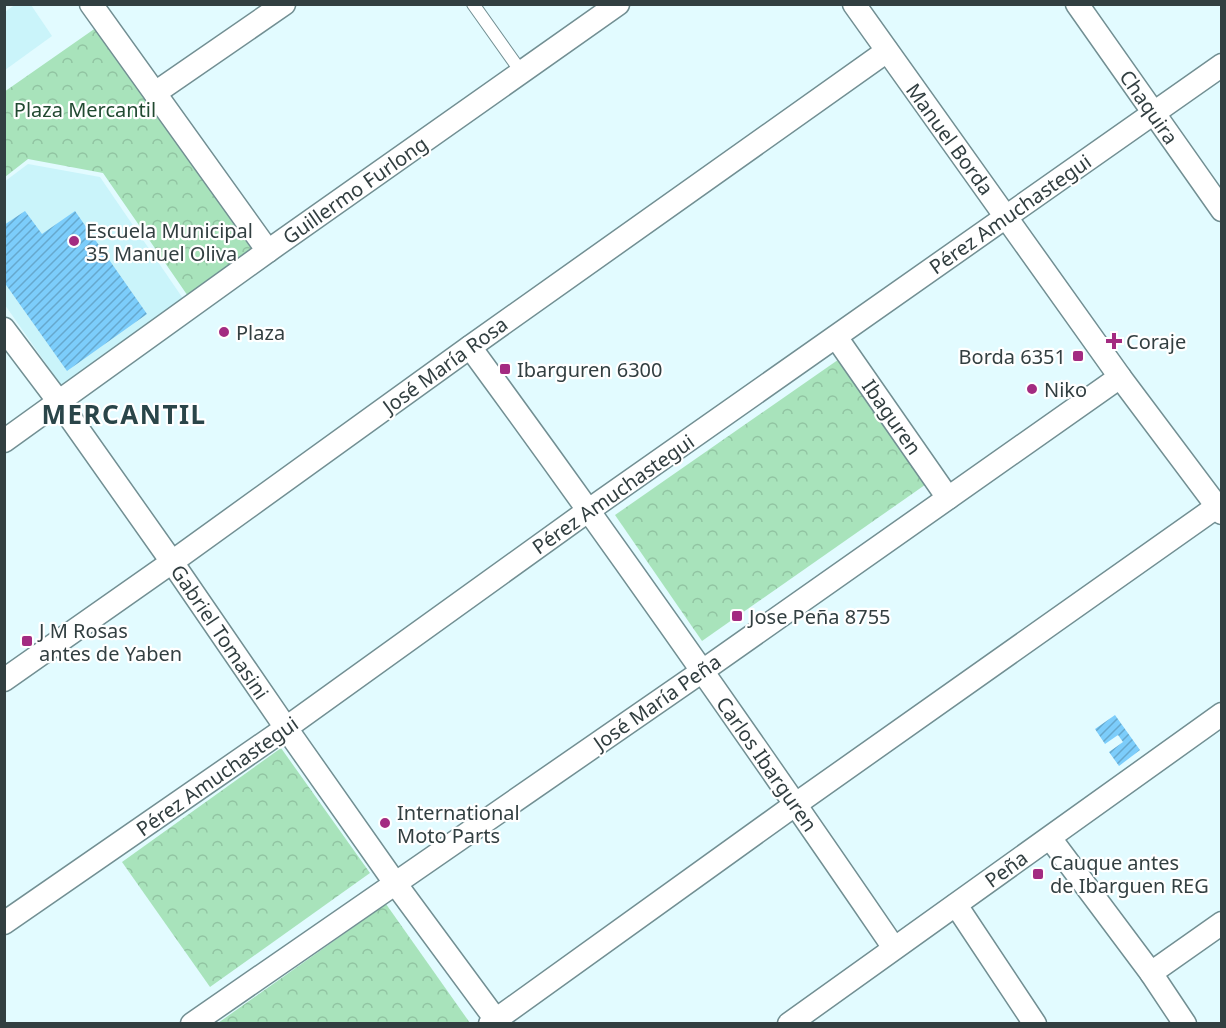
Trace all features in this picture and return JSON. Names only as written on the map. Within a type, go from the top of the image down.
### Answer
[{"type":"street","points":[[92,4],[268,251]]},
{"type":"street","points":[[155,93],[284,4]]},
{"type":"street","name":"Guillermo Furlong","points":[[4,441],[618,4]]},
{"type":"street","name":"Manuel Borda","points":[[855,4],[1120,377],[1220,507]]},
{"type":"street","name":"Chaquira","points":[[1077,4],[1221,210]]},
{"type":"street","name":"José María Rosa","points":[[4,680],[887,51]]},
{"type":"street","name":"Pérez Amuchastegui","points":[[4,923],[286,728],[589,510],[1221,65]]},
{"type":"street","name":"Gabriel Tomasini","points":[[4,329],[59,402],[286,728],[495,1022]]},
{"type":"street","name":"Ibaguren","points":[[836,337],[948,498]]},
{"type":"street","name":"Carlos Ibarguren","points":[[470,347],[589,510],[796,804],[894,948]]},
{"type":"street","name":"José María Peña","points":[[192,1023],[701,672],[1120,377]]},
{"type":"street","points":[[495,1022],[796,804],[1220,507]]},
{"type":"street","name":"Peña","points":[[789,1023],[1221,714]]},
{"type":"street","points":[[1050,838],[1151,973],[1185,1023]]},
{"type":"street","points":[[956,905],[1035,1023]]},
{"type":"street","points":[[1151,973],[1221,923]]},
{"type":"lane","points":[[473,4],[522,73]]},
{"type":"shaded area","points":[[16,4],[31,5],[52,36],[5,70],[5,12]]},
{"type":"shaded area","name":"Escuela Municipal 35 Manuel Oliva","points":[[28,164],[100,177],[184,300],[63,388],[5,305],[4,182]]},
{"type":"green space","name":"Plaza Mercantil","points":[[100,25],[260,249],[190,299],[103,173],[28,159],[5,177],[4,92]]},
{"type":"green space","points":[[845,355],[932,480],[702,641],[615,515]]},
{"type":"green space","points":[[281,748],[370,873],[210,987],[122,862]]},
{"type":"green space","points":[[386,904],[470,1023],[218,1023]]},
{"type":"building","points":[[25,211],[42,234],[75,211],[147,314],[67,371],[4,282],[4,225]]},
{"type":"building","points":[[1115,715],[1140,750],[1119,766],[1109,752],[1123,742],[1118,735],[1105,744],[1095,729]]},
{"type":"place","name":"Escuela Municipal 35 Manuel Oliva","points":[[74,241]]},
{"type":"place","name":"Plaza","points":[[224,332]]},
{"type":"place","name":"Coraje","points":[[1114,341]]},
{"type":"place","name":"Borda 6351","points":[[1078,356]]},
{"type":"place","name":"Ibarguren 6300","points":[[505,369]]},
{"type":"place","name":"Niko","points":[[1032,389]]},
{"type":"place","name":"Jose Peña 8755","points":[[737,616]]},
{"type":"place","name":"J M Rosas antes de Yaben","points":[[27,641]]},
{"type":"place","name":"International Moto Parts","points":[[385,823]]},
{"type":"place","name":"Cauque antes de Ibarguen REG","points":[[1038,874]]},
{"type":"district","name":"MERCANTIL","points":[[124,414]]}]
